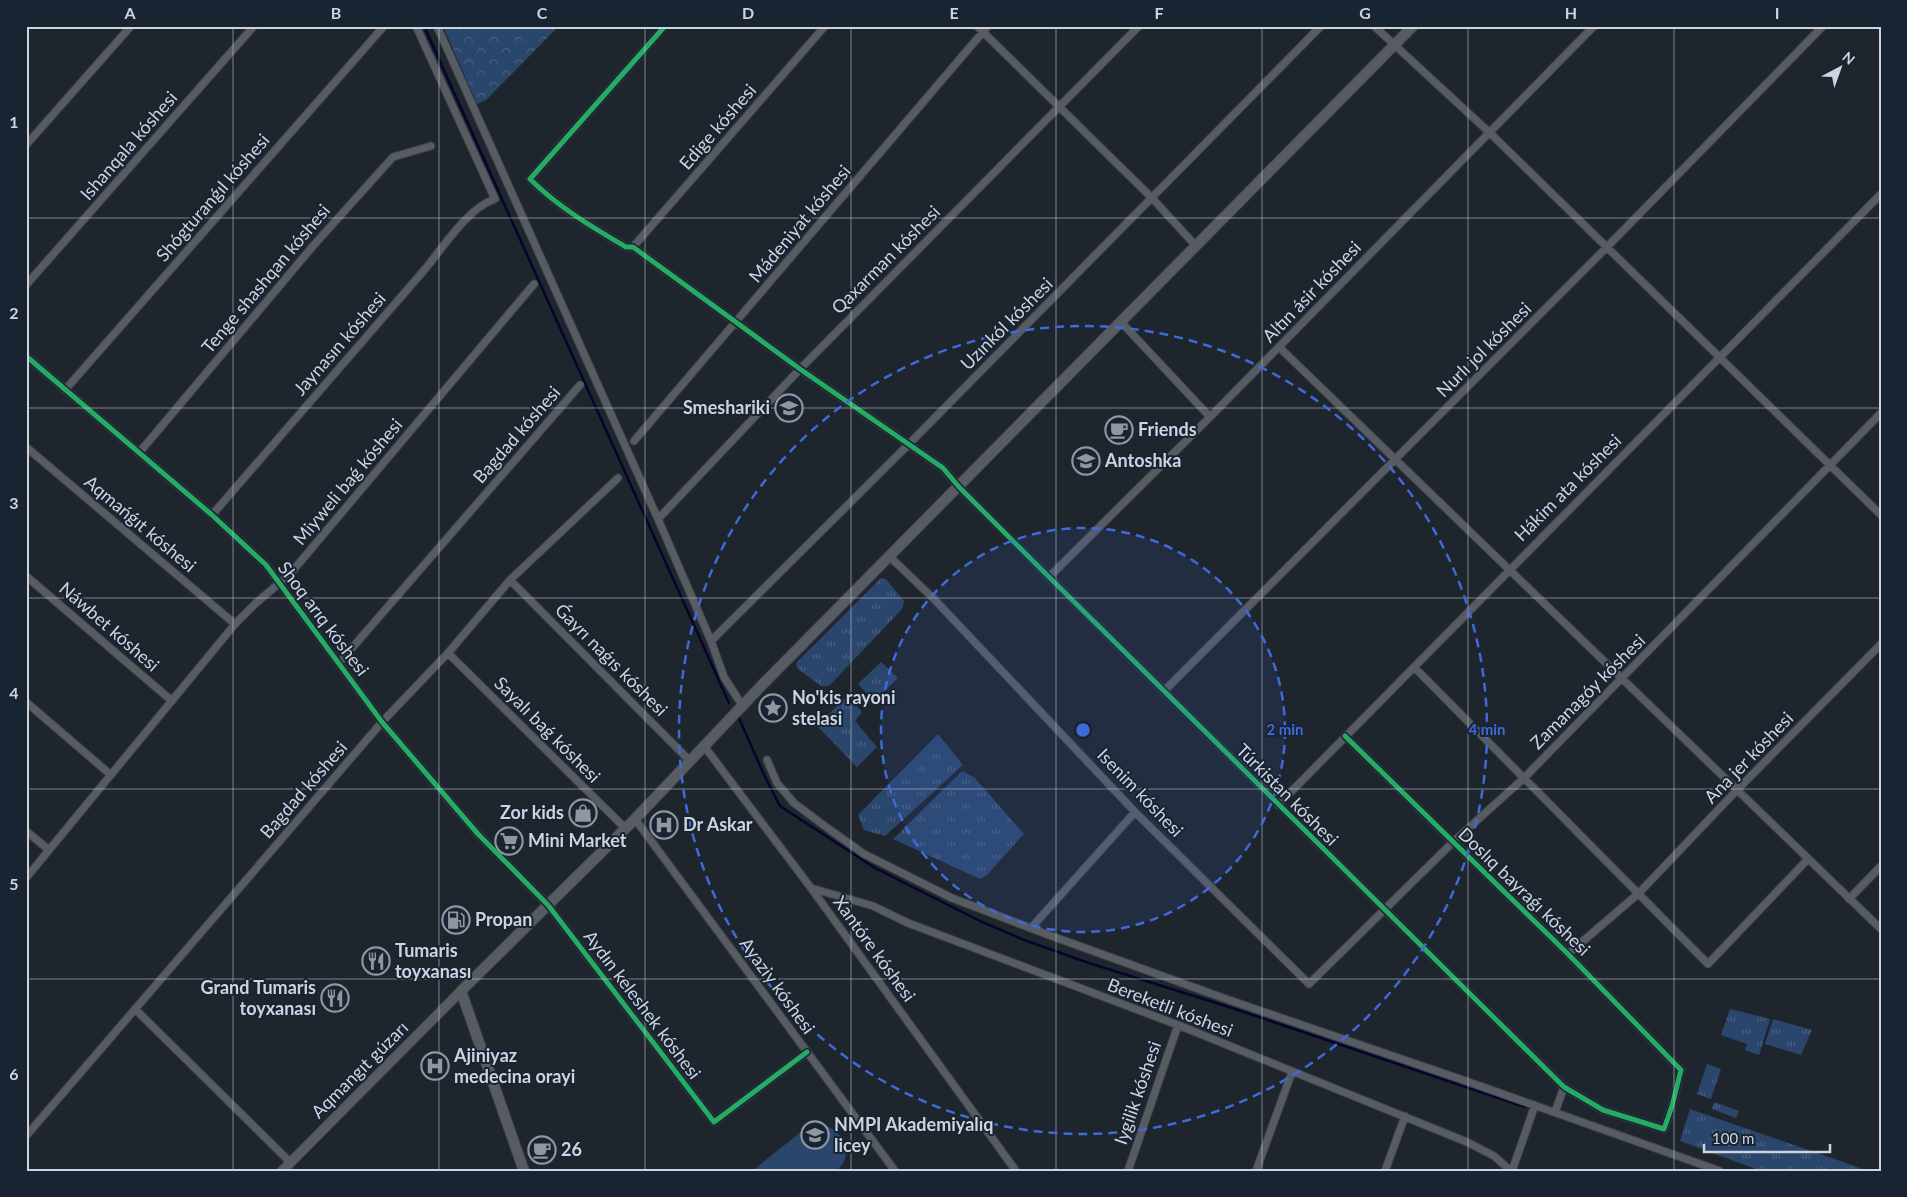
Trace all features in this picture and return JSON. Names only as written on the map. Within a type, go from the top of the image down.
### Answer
[{"type":"main road","points":[[524,1171],[461,992],[635,819],[742,706],[1413,26]]},
{"type":"street","points":[[26,145],[131,26]]},
{"type":"street","name":"Ishanqala kóshesi","points":[[26,285],[254,26]]},
{"type":"street","name":"Shógturanǵıl kóshesi","points":[[66,390],[384,26]]},
{"type":"street","name":"Jaynasın kóshesi","points":[[212,515],[426,268],[460,226],[486,202],[495,199],[416,26]]},
{"type":"street","points":[[436,26],[658,519],[711,641],[724,677],[742,706]]},
{"type":"street","name":"Túrkistan kóshesi","points":[[665,26],[530,178],[548,197],[626,247],[633,247],[800,369],[943,468],[959,487],[1049,577],[1564,1087],[1603,1110],[1664,1129]]},
{"type":"street","name":"Edige kóshesi","points":[[633,247],[825,26]]},
{"type":"street","points":[[977,26],[986,29],[1058,107],[1152,198],[1196,246]]},
{"type":"street","name":"Qaxarman kóshesi","points":[[658,519],[800,369],[1139,26]]},
{"type":"street","name":"Uzınkól kóshesi","points":[[711,641],[909,444],[1321,26]]},
{"type":"street","points":[[1374,26],[1490,132],[1881,515]]},
{"type":"street","name":"Altın ásir kóshesi","points":[[1049,577],[1210,417],[1594,26]]},
{"type":"street","name":"Nurlı jol kóshesi","points":[[1164,691],[1607,248],[1823,26]]},
{"type":"street","name":"Mádeniyat kóshesi","points":[[634,442],[986,29]]},
{"type":"street","name":"Tenge shashqan kóshesi","points":[[139,453],[313,246],[393,156],[431,146]]},
{"type":"street","name":"Hákim ata kóshesi","points":[[1278,805],[1719,356],[1881,194]]},
{"type":"street","name":"Miyweli baǵ kóshesi","points":[[26,878],[235,624],[256,603],[279,585],[297,566],[534,284]]},
{"type":"street","points":[[1121,322],[1210,417]]},
{"type":"street","points":[[1279,347],[1736,791],[1881,929]]},
{"type":"street","name":"Shoq arıq kóshesi","points":[[26,356],[212,515],[260,560],[382,722],[478,834],[548,905]]},
{"type":"street","name":"Bagdad kóshesi","points":[[339,663],[580,385]]},
{"type":"street","name":"Zamanagóy kóshesi","points":[[1309,984],[1453,842],[1524,778],[1881,413]]},
{"type":"street","name":"Aqmańǵıt kóshesi","points":[[26,447],[235,624]]},
{"type":"street","name":"Bagdad kóshesi","points":[[26,1136],[382,722],[448,653],[510,580],[618,478]]},
{"type":"street","name":"Isenim kóshesi","points":[[890,556],[934,599],[1135,812],[1309,984]]},
{"type":"street","name":"Náwbet kóshesi","points":[[26,576],[172,701]]},
{"type":"street","name":"Ǵayrı naǵıs kóshesi","points":[[510,580],[690,761]]},
{"type":"street","name":"Ana jer kóshesi","points":[[1568,954],[1639,894],[1736,791],[1881,644]]},
{"type":"street","name":"Sayalı baǵ kóshesi","points":[[448,653],[625,828]]},
{"type":"street","points":[[1414,667],[1708,964],[1808,859]]},
{"type":"street","points":[[26,702],[111,775]]},
{"type":"street","name":"Doslıq bayraǵı kóshesi","points":[[1345,736],[1568,954],[1681,1070],[1664,1129]]},
{"type":"street","name":"Xantóre kóshesi","points":[[704,746],[811,888],[1016,1171]]},
{"type":"street","points":[[767,760],[777,784],[794,803],[864,854],[952,898],[1229,1000],[1720,1171]]},
{"type":"street","points":[[1031,928],[1135,812]]},
{"type":"street","name":"Ayaziy kóshesi","points":[[635,819],[895,1171]]},
{"type":"street","points":[[26,831],[49,850]]},
{"type":"street","points":[[1849,899],[1881,866]]},
{"type":"street","name":"Bereketli kóshesi","points":[[811,888],[873,906],[908,923],[1178,1025],[1405,1116],[1467,1142],[1494,1156],[1512,1171]]},
{"type":"street","name":"Aydın keleshek kóshesi","points":[[548,905],[714,1122],[807,1052]]},
{"type":"street","name":"Aqmangıt gúzarı","points":[[282,1171],[461,992]]},
{"type":"street","points":[[135,1009],[290,1162]]},
{"type":"street","name":"Iygilik kóshesi","points":[[1128,1171],[1178,1025]]},
{"type":"street","points":[[1256,1171],[1292,1072]]},
{"type":"street","points":[[1555,1112],[1564,1087]]},
{"type":"street","points":[[1512,1171],[1535,1105]]},
{"type":"street","points":[[1385,1171],[1405,1116]]},
{"type":"green space","points":[[443,26],[559,26],[486,100],[477,104]]},
{"type":"green space","points":[[881,578],[886,579],[904,601],[902,609],[829,686],[821,686],[798,669],[796,663]]},
{"type":"green space","points":[[881,662],[898,678],[874,701],[858,684]]},
{"type":"green space","points":[[847,696],[862,712],[855,721],[877,747],[857,767],[817,726]]},
{"type":"green space","points":[[938,734],[963,765],[885,836],[864,830],[858,815]]},
{"type":"green space","points":[[962,771],[974,777],[1024,834],[987,875],[980,879],[893,839]]},
{"type":"green space","points":[[1730,1009],[1770,1019],[1759,1055],[1745,1050],[1747,1044],[1721,1035]]},
{"type":"green space","points":[[1773,1019],[1812,1030],[1801,1055],[1765,1044]]},
{"type":"green space","points":[[1707,1064],[1721,1069],[1711,1099],[1697,1094]]},
{"type":"green space","points":[[1714,1102],[1739,1111],[1736,1118],[1712,1109]]},
{"type":"green space","points":[[1690,1109],[1869,1171],[1761,1171],[1680,1141]]},
{"type":"green space","points":[[816,1124],[833,1129],[844,1141],[846,1156],[836,1171],[752,1171],[807,1127]]},
{"type":"waterway","points":[[424,26],[729,703]]},
{"type":"waterway","points":[[738,716],[780,806],[875,868],[980,921],[1024,940],[1089,963],[1232,1008],[1525,1107]]},
{"type":"cycle path","points":[[665,26],[530,179],[552,199],[576,216],[626,247],[633,247],[800,369],[943,468],[959,487],[1042,570],[1564,1087],[1603,1110],[1664,1129],[1681,1070],[1568,954],[1345,736]]},
{"type":"cycle path","points":[[26,356],[212,515],[266,565],[382,722],[478,834],[548,905],[714,1122],[807,1052]]},
{"type":"place","name":"Smeshariki","points":[[789,408]]},
{"type":"place","name":"Friends","points":[[1119,430]]},
{"type":"place","name":"Antoshka","points":[[1086,461]]},
{"type":"place","name":"No'kis rayoni stelasi","points":[[773,708]]},
{"type":"place","name":"Zor kids","points":[[583,813]]},
{"type":"place","name":"Dr Askar","points":[[664,825]]},
{"type":"place","name":"Mini Market","points":[[509,841]]},
{"type":"place","name":"Propan","points":[[456,920]]},
{"type":"place","name":"Tumaris toyxanası","points":[[376,961]]},
{"type":"place","name":"Grand Tumaris toyxanası","points":[[335,998]]},
{"type":"place","name":"Ajiniyaz medecina orayi","points":[[435,1066]]},
{"type":"place","name":"NMPI Akademiyalıq licey","points":[[815,1135]]},
{"type":"place","name":"26","points":[[542,1150]]}]
